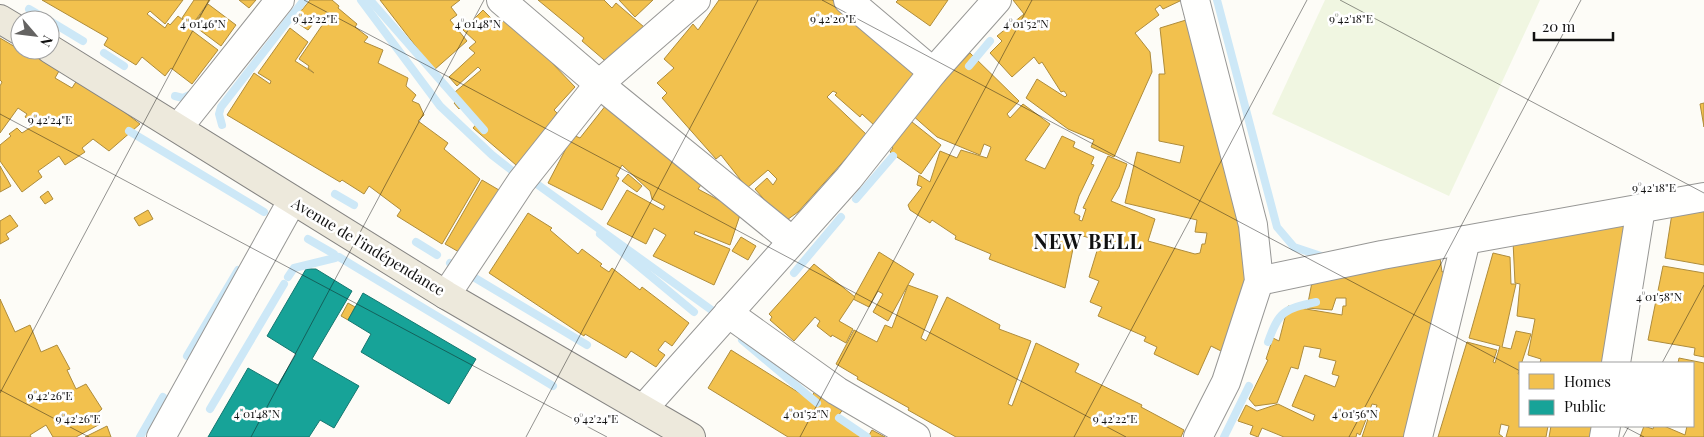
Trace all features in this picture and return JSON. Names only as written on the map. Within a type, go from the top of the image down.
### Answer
[{"type":"main road","name":"Avenue de l'indépendance","points":[[60,55],[292,201],[446,294],[691,437]]},
{"type":"street","points":[[178,128],[280,0]]},
{"type":"street","points":[[501,0],[598,84],[791,240]]},
{"type":"street","points":[[446,294],[521,182],[598,84],[696,0]]},
{"type":"street","points":[[848,0],[933,72]]},
{"type":"street","points":[[643,409],[848,178],[933,72],[997,0]]},
{"type":"street","points":[[1195,0],[1253,224],[1259,281],[1207,434]]},
{"type":"street","points":[[1259,281],[1344,262],[1704,197]]},
{"type":"street","points":[[161,437],[292,201]]},
{"type":"street","points":[[1616,362],[1641,208]]},
{"type":"street","points":[[1418,437],[1466,240]]},
{"type":"street","points":[[728,313],[837,391],[916,437]]},
{"type":"green space","points":[[1325,0],[1540,0],[1449,196],[1272,114]]},
{"type":"building: Homes","points":[[42,0],[183,0],[165,24],[150,11],[147,14],[165,28],[168,23],[170,25],[178,16],[192,27],[190,29],[218,50],[192,84],[171,68],[165,76],[142,57],[136,65],[104,45],[108,38]]},
{"type":"building: Homes","points":[[194,0],[210,0],[192,25],[182,18]]},
{"type":"building: Homes","points":[[239,0],[256,0],[249,8]]},
{"type":"building: Homes","points":[[310,0],[332,0],[339,6],[338,8],[357,24],[355,27],[368,37],[364,42],[383,50],[378,63],[408,78],[406,86],[416,95],[412,101],[419,104],[424,115],[418,121],[448,143],[444,149],[480,179],[442,244],[397,216],[401,210],[369,186],[364,194],[342,180],[340,182],[227,115],[254,73],[270,84],[271,81],[258,73],[290,28],[308,42],[295,61],[314,73],[308,68],[309,66],[299,59],[323,24],[317,19],[308,30],[291,19],[299,8],[302,10]]},
{"type":"building: Homes","points":[[380,0],[460,0],[451,7],[457,15],[450,20],[467,41],[434,70]]},
{"type":"building: Homes","points":[[538,0],[604,0],[612,8],[616,3],[644,27],[610,65],[582,41],[584,38]]},
{"type":"building: Homes","points":[[619,0],[653,0],[635,17]]},
{"type":"building: Homes","points":[[719,0],[832,0],[916,76],[875,126],[862,114],[860,117],[835,95],[837,93],[833,91],[827,97],[867,135],[798,212],[784,222],[755,189],[767,178],[773,185],[777,179],[768,170],[747,188],[721,155],[716,159],[662,98],[667,93],[657,83],[674,68],[664,59],[693,24],[698,30]]},
{"type":"building: Homes","points":[[898,0],[948,0],[930,26],[896,2]]},
{"type":"building: Homes","points":[[1013,0],[1182,0],[1163,9],[1160,5],[1155,9],[1159,15],[1135,33],[1150,52],[1152,72],[1114,157],[1091,147],[1094,140],[1068,129],[1026,98],[1037,79],[1065,97],[1067,95],[1064,91],[1061,92],[1042,62],[1039,64],[1034,57],[1012,77],[990,53],[1002,41],[997,36],[1024,14]]},
{"type":"building: Homes","points":[[208,4],[236,25],[221,46],[193,25]]},
{"type":"building: Homes","points":[[1193,7],[1252,250],[1237,326],[1233,325],[1221,351],[1211,346],[1198,375],[1154,354],[1157,347],[1144,341],[1146,337],[1098,316],[1102,307],[1090,302],[1099,281],[1089,277],[1100,241],[1076,234],[1065,288],[989,259],[991,254],[955,239],[956,236],[932,220],[930,223],[910,210],[908,205],[922,187],[917,185],[919,175],[930,182],[940,151],[957,158],[961,150],[987,158],[991,147],[984,144],[980,155],[937,137],[911,114],[970,53],[1019,101],[1007,114],[1010,118],[1023,104],[1050,124],[1025,160],[1045,169],[1062,136],[1075,142],[1073,147],[1094,157],[1091,164],[1094,165],[1079,196],[1074,213],[1080,216],[1079,220],[1082,221],[1086,209],[1083,208],[1108,156],[1127,164],[1119,187],[1111,201],[1155,219],[1148,241],[1195,254],[1200,253],[1202,244],[1205,244],[1207,233],[1195,232],[1197,220],[1125,203],[1137,152],[1180,163],[1184,146],[1159,141],[1159,74],[1165,74],[1160,28],[1186,20],[1184,14]]},
{"type":"building: Homes","points":[[483,10],[496,23],[503,16],[530,40],[575,87],[554,110],[557,113],[535,145],[516,165],[473,128],[480,120],[463,105],[459,109],[454,103],[460,97],[455,92],[481,70],[478,67],[457,86],[449,77],[475,53],[469,48],[476,42],[463,30]]},
{"type":"building: Homes","points":[[0,38],[10,44],[10,60],[44,60],[59,71],[55,78],[72,88],[79,77],[140,124],[109,151],[93,139],[82,148],[85,152],[65,165],[59,156],[38,171],[42,177],[22,192],[0,161],[0,145],[17,128],[22,133],[36,124],[25,117],[27,114],[18,108],[0,133],[0,86],[2,82],[0,80]]},
{"type":"building: Homes","points":[[610,100],[703,182],[698,189],[741,212],[730,245],[695,231],[694,234],[730,249],[714,285],[653,256],[666,235],[654,228],[646,244],[607,224],[627,190],[663,210],[665,206],[652,199],[650,191],[622,165],[616,176],[619,178],[602,210],[548,183],[573,135],[580,138]]},
{"type":"building: Homes","points":[[1704,103],[1704,127],[1700,104]]},
{"type":"building: Homes","points":[[907,118],[941,145],[921,174],[890,152],[893,148],[886,144]]},
{"type":"building: Homes","points":[[0,166],[11,186],[0,192]]},
{"type":"building: Homes","points":[[628,174],[642,186],[637,192],[622,181]]},
{"type":"building: Homes","points":[[482,180],[504,193],[466,256],[445,244]]},
{"type":"building: Homes","points":[[48,191],[53,199],[45,204],[40,197]]},
{"type":"building: Homes","points":[[1704,199],[1704,265],[1665,258],[1673,207]]},
{"type":"building: Homes","points":[[148,210],[153,219],[139,226],[134,218]]},
{"type":"building: Homes","points":[[528,213],[552,228],[550,230],[578,254],[582,249],[602,264],[600,266],[609,272],[612,268],[640,290],[642,287],[689,323],[672,346],[665,341],[658,350],[665,355],[656,367],[631,351],[626,358],[585,334],[584,336],[489,273]]},
{"type":"building: Homes","points":[[10,215],[18,226],[6,234],[9,239],[0,244],[0,221]]},
{"type":"building: Homes","points":[[1622,216],[1633,235],[1604,362],[1540,362],[1541,359],[1528,355],[1535,319],[1517,316],[1520,284],[1515,283],[1513,241]]},
{"type":"building: Homes","points":[[741,237],[756,246],[748,260],[732,251]]},
{"type":"building: Homes","points":[[879,252],[914,274],[888,321],[873,312],[883,294],[878,291],[869,307],[853,299]]},
{"type":"building: Homes","points":[[1493,253],[1510,257],[1511,284],[1516,284],[1502,347],[1511,349],[1516,331],[1531,334],[1522,362],[1519,362],[1519,427],[1548,427],[1546,437],[1506,437],[1509,426],[1501,424],[1499,434],[1503,437],[1438,437],[1467,342],[1497,350],[1493,362],[1495,363],[1500,346],[1469,338]]},
{"type":"building: Homes","points":[[1440,258],[1442,272],[1445,271],[1405,437],[1362,437],[1368,419],[1372,421],[1377,405],[1372,404],[1360,435],[1357,433],[1356,437],[1284,437],[1262,428],[1258,437],[1250,434],[1253,426],[1238,421],[1246,405],[1257,411],[1278,404],[1313,421],[1315,415],[1292,406],[1305,375],[1335,387],[1339,376],[1332,374],[1336,361],[1319,357],[1321,349],[1304,346],[1298,369],[1291,367],[1277,403],[1255,406],[1249,399],[1268,360],[1266,359],[1273,338],[1279,341],[1288,306],[1342,315],[1343,306],[1346,306],[1346,298],[1336,298],[1332,310],[1307,308],[1313,277]]},
{"type":"building: Homes","points":[[814,264],[855,297],[839,321],[853,329],[846,343],[832,335],[831,337],[817,326],[820,321],[815,317],[794,341],[770,320],[772,317],[769,314]]},
{"type":"building: Homes","points":[[1663,266],[1704,273],[1704,357],[1694,355],[1695,348],[1648,340]]},
{"type":"building: Homes","points":[[908,285],[938,296],[921,338],[926,341],[947,297],[1000,325],[999,329],[1031,341],[1008,404],[1012,406],[1036,343],[1079,364],[1075,372],[1142,405],[1141,407],[1184,430],[1181,437],[956,437],[857,379],[858,377],[836,364],[854,330],[877,342],[885,325],[892,328]]},
{"type":"building: Homes","points":[[0,299],[15,332],[30,325],[41,352],[57,345],[70,369],[67,370],[76,389],[86,384],[102,409],[95,415],[102,423],[76,437],[53,437],[46,425],[30,435],[31,437],[0,437]]},
{"type":"building: Homes","points":[[348,303],[355,307],[348,320],[341,316]]},
{"type":"building: Homes","points":[[731,350],[809,399],[818,388],[844,408],[838,416],[864,437],[788,437],[708,388]]},
{"type":"building: Homes","points":[[1679,358],[1704,363],[1704,437],[1640,437],[1644,427],[1653,429],[1654,427],[1666,427],[1685,435],[1687,427],[1694,427],[1694,362],[1678,362]]},
{"type":"building: Homes","points":[[107,426],[111,437],[85,437]]},
{"type":"building: Homes","points":[[1551,427],[1594,427],[1593,437],[1549,437]]},
{"type":"building: Homes","points":[[872,430],[885,437],[868,437]]},
{"type":"building: Public","points":[[306,269],[316,269],[352,291],[312,359],[359,386],[334,428],[320,420],[309,437],[208,437],[248,368],[278,385],[296,354],[267,336]]},
{"type":"building: Public","points":[[363,293],[476,359],[449,404],[361,352],[371,334],[348,320]]},
{"type":"waterway","points":[[222,125],[219,114],[221,107],[304,0]]},
{"type":"waterway","points":[[361,0],[440,106],[492,155],[519,176]]},
{"type":"waterway","points":[[370,0],[484,130]]},
{"type":"waterway","points":[[1217,0],[1277,227],[1294,247],[1324,257]]},
{"type":"waterway","points":[[60,27],[83,41]]},
{"type":"waterway","points":[[969,66],[990,41]]},
{"type":"waterway","points":[[104,53],[124,66]]},
{"type":"waterway","points":[[175,96],[183,98],[194,93]]},
{"type":"waterway","points":[[129,131],[264,212]]},
{"type":"waterway","points":[[856,199],[893,156]]},
{"type":"waterway","points":[[534,182],[717,314]]},
{"type":"waterway","points":[[335,194],[354,205]]},
{"type":"waterway","points":[[794,273],[841,217]]},
{"type":"waterway","points":[[600,234],[694,312]]},
{"type":"waterway","points":[[308,239],[334,254]]},
{"type":"waterway","points":[[416,242],[437,255]]},
{"type":"waterway","points":[[339,257],[553,386]]},
{"type":"waterway","points":[[288,277],[294,268],[335,258]]},
{"type":"waterway","points":[[450,263],[587,345]]},
{"type":"waterway","points":[[187,356],[238,270]]},
{"type":"waterway","points":[[210,409],[284,284]]},
{"type":"waterway","points":[[1268,342],[1276,324],[1284,313],[1316,302]]},
{"type":"waterway","points":[[742,340],[817,403]]},
{"type":"waterway","points":[[1224,437],[1249,386]]},
{"type":"waterway","points":[[140,437],[163,397]]},
{"type":"waterway","points":[[839,418],[867,437]]},
{"type":"district","name":"NEW BELL","points":[[1088,242]]}]
